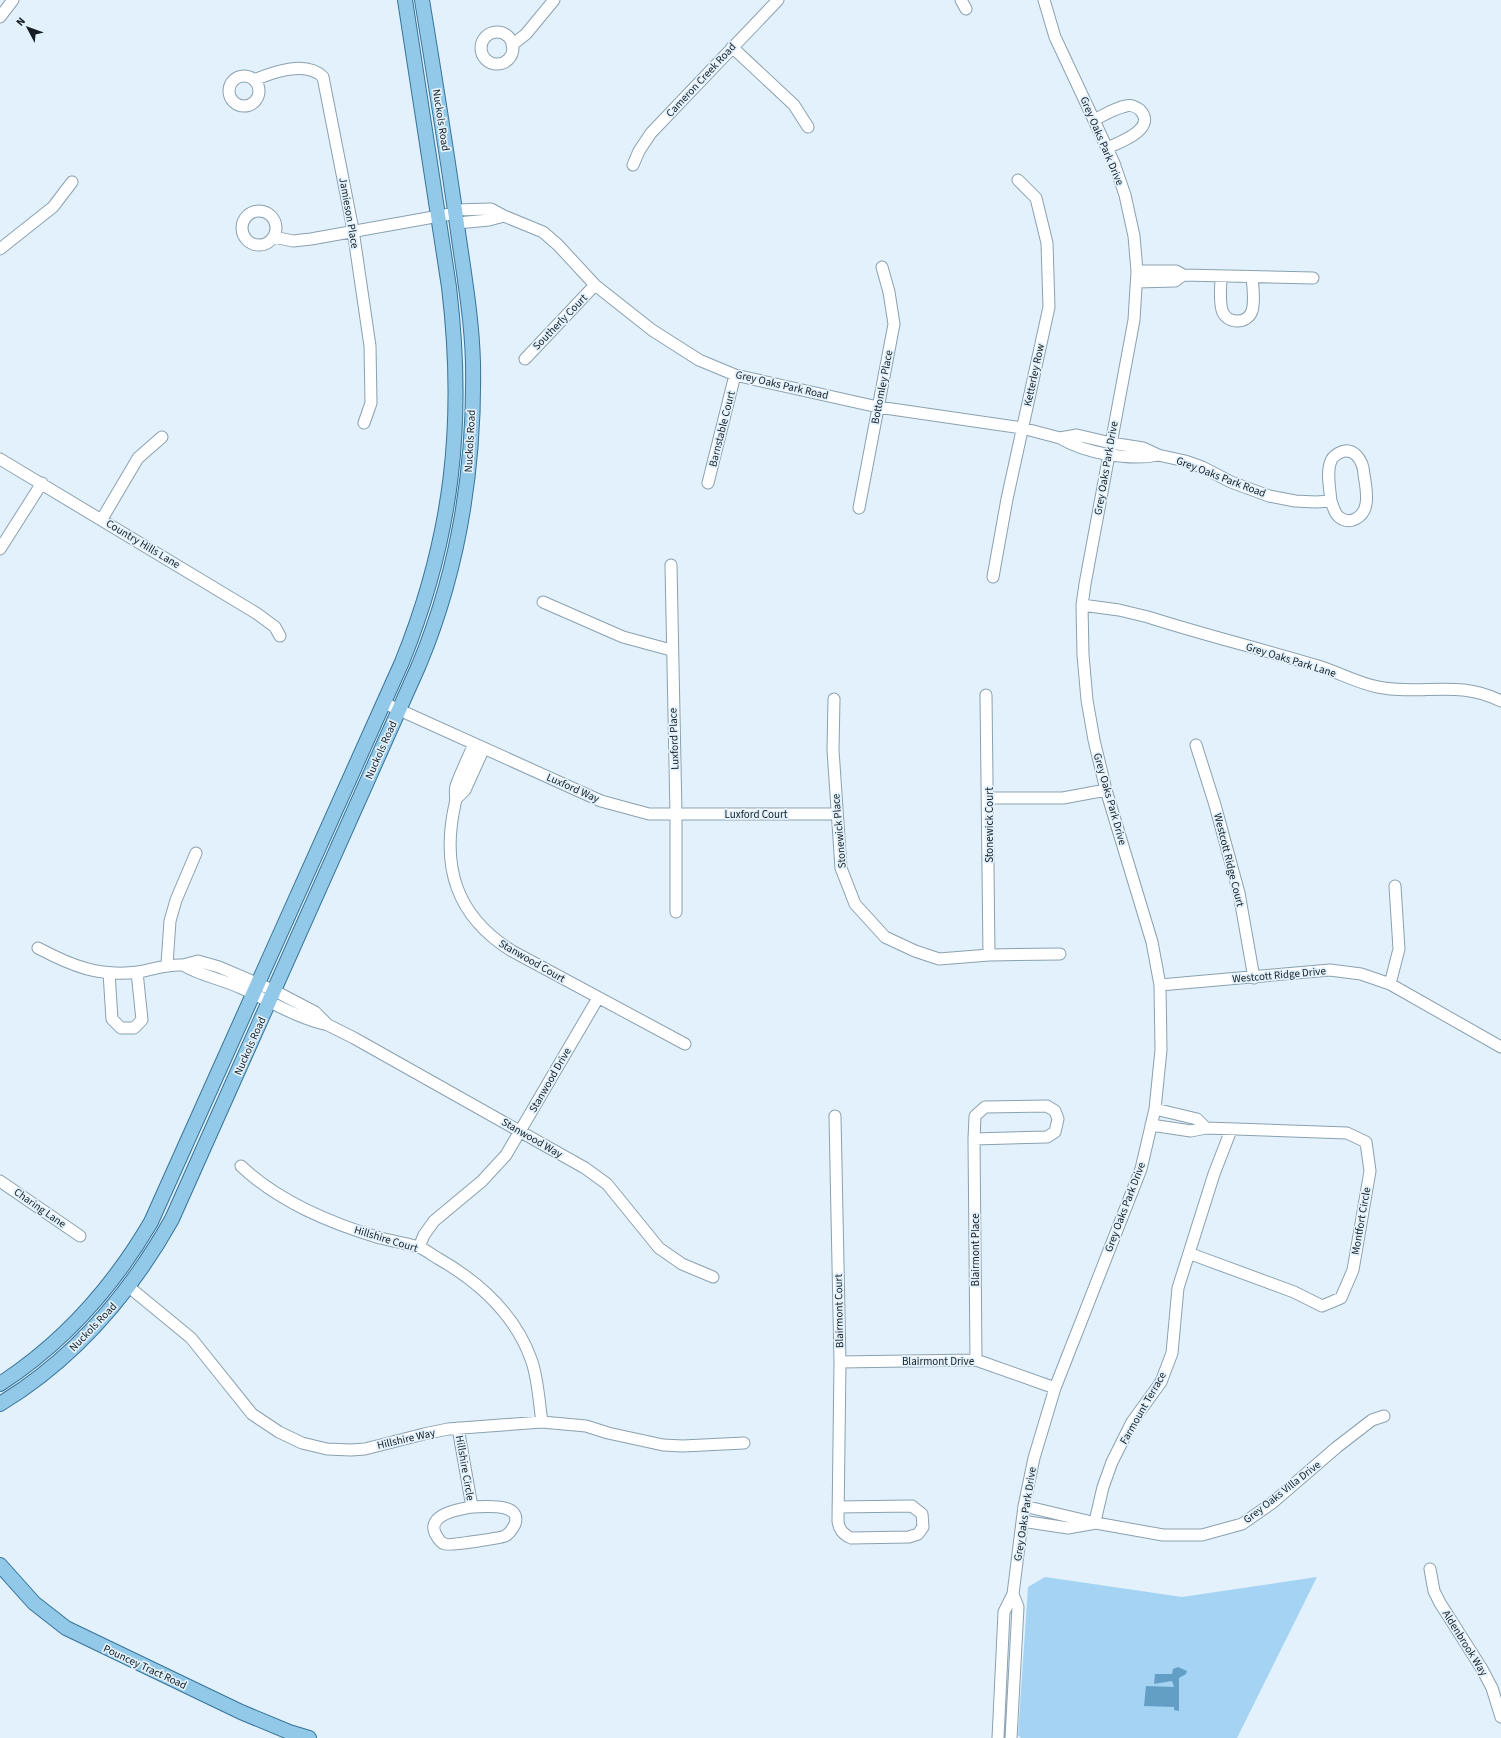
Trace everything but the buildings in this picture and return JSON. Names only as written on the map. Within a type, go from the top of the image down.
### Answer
[{"type":"main road","name":"Nuckols Road","points":[[0,1384],[31,1362],[76,1322],[108,1287],[138,1246],[163,1201],[384,704],[417,624],[433,575],[444,529],[454,457],[457,380],[455,332],[439,215],[405,0]]},
{"type":"main road","name":"Nuckols Road","points":[[0,1404],[51,1368],[74,1347],[113,1306],[129,1287],[156,1247],[172,1219],[399,710],[426,648],[441,606],[454,561],[468,482],[472,424],[473,363],[471,332],[456,215],[422,0]]},
{"type":"main road","name":"Pouncey Tract Road","points":[[0,1565],[34,1603],[66,1628],[241,1712],[289,1732],[309,1738]]},
{"type":"street","points":[[0,17],[13,0]]},
{"type":"street","points":[[512,45],[526,34],[554,0]]},
{"type":"street","name":"Cameron Creek Road","points":[[633,165],[642,146],[651,133],[778,0]]},
{"type":"street","name":"Grey Oaks Park Drive","points":[[998,1738],[1004,1612],[1013,1594],[1024,1506],[1034,1458],[1055,1388],[1140,1169],[1155,1109],[1161,1050],[1160,985],[1152,942],[1106,790],[1094,740],[1087,700],[1083,655],[1082,605],[1085,584],[1134,320],[1137,276],[1134,236],[1125,196],[1107,148],[1055,36],[1044,0]]},
{"type":"street","points":[[732,47],[794,106],[808,127]]},
{"type":"street","name":"Jamieson Place","points":[[254,80],[269,74],[305,68],[317,71],[322,77],[353,230],[370,346],[371,403],[364,423]]},
{"type":"street","points":[[1094,120],[1126,105],[1132,105],[1142,113],[1144,120],[1138,132],[1107,148]]},
{"type":"street","name":"Ketterley Row","points":[[993,577],[1022,428],[1049,307],[1047,243],[1036,198],[1018,180]]},
{"type":"street","points":[[0,249],[53,208],[72,182]]},
{"type":"street","name":"Grey Oaks Park Road","points":[[274,237],[293,241],[439,215],[456,215],[489,220],[504,216],[543,232],[558,245],[595,285],[652,330],[699,360],[735,375],[878,407],[1022,428],[1060,438],[1071,445],[1110,449],[1143,458],[1158,455],[1190,463],[1231,482],[1269,496],[1294,501],[1331,501]]},
{"type":"street","name":"Bottomley Place","points":[[859,508],[894,324],[889,292],[882,267]]},
{"type":"street","points":[[1137,276],[1175,281],[1183,275],[1313,278]]},
{"type":"street","points":[[1221,276],[1222,310],[1226,318],[1233,321],[1240,321],[1248,317],[1252,312],[1252,277]]},
{"type":"street","name":"Southerly Court","points":[[525,359],[595,285]]},
{"type":"street","name":"Barnstable Court","points":[[708,483],[735,375]]},
{"type":"street","points":[[102,519],[138,458],[162,437]]},
{"type":"street","points":[[1347,450],[1354,453],[1363,465],[1366,503],[1365,509],[1361,516],[1354,520],[1346,520],[1339,517],[1334,510],[1331,501],[1330,462],[1334,456],[1347,450]]},
{"type":"street","name":"Country Hills Lane","points":[[0,459],[256,612],[275,627],[280,636]]},
{"type":"street","points":[[0,549],[42,483]]},
{"type":"street","name":"Luxford Place","points":[[671,565],[671,650],[676,814],[676,912]]},
{"type":"street","points":[[543,602],[624,637],[671,650]]},
{"type":"street","name":"Grey Oaks Park Lane","points":[[1082,605],[1119,610],[1148,617],[1319,666],[1358,682],[1378,687],[1398,690],[1449,688],[1474,691],[1501,701]]},
{"type":"street","name":"Stonewick Court","points":[[986,695],[989,798],[989,955]]},
{"type":"street","name":"Stonewick Place","points":[[834,698],[832,750],[840,868],[855,904],[885,937],[915,951],[939,959],[989,955],[1060,954]]},
{"type":"street","name":"Luxford Way","points":[[384,704],[399,710],[454,742],[479,746],[601,801],[649,814],[676,814]]},
{"type":"street","name":"Westcott Ridge Court","points":[[1196,745],[1215,805],[1239,893],[1254,978]]},
{"type":"street","name":"Stanwood Court","points":[[479,746],[465,790],[456,799],[450,826],[450,858],[458,892],[467,909],[477,923],[503,946],[685,1044]]},
{"type":"street","points":[[989,798],[1063,798],[1106,790]]},
{"type":"street","name":"Luxford Court","points":[[676,814],[837,814]]},
{"type":"street","points":[[167,964],[170,921],[176,900],[196,853]]},
{"type":"street","points":[[1390,984],[1399,949],[1395,886]]},
{"type":"street","name":"Stanwood Way","points":[[38,948],[74,966],[90,971],[109,973],[137,972],[167,964],[183,965],[198,961],[256,989],[272,997],[310,1021],[328,1026],[354,1038],[597,1176],[616,1195],[659,1248],[682,1264],[713,1278]]},
{"type":"street","name":"Westcott Ridge Drive","points":[[1160,985],[1254,978],[1330,970],[1361,974],[1390,984],[1501,1047]]},
{"type":"street","points":[[109,973],[112,1019],[121,1028],[134,1028],[142,1020],[137,972]]},
{"type":"street","name":"Stanwood Drive","points":[[419,1247],[424,1235],[434,1221],[496,1167],[520,1131],[598,998]]},
{"type":"street","name":"Blairmont Place","points":[[974,1139],[1047,1137],[1055,1132],[1058,1119],[1055,1111],[1047,1106],[985,1107],[975,1116],[974,1139],[976,1360]]},
{"type":"street","name":"Montfort Circle","points":[[1155,1109],[1197,1119],[1206,1128]]},
{"type":"street","name":"Blairmont Court","points":[[835,1116],[840,1362],[838,1507],[840,1530],[851,1538],[910,1537],[918,1534],[923,1527],[922,1514],[912,1506],[838,1507]]},
{"type":"street","name":"Montfort Circle","points":[[1151,1125],[1191,1131],[1206,1128],[1348,1134],[1366,1142],[1370,1171],[1353,1270],[1340,1298],[1322,1306],[1294,1292],[1190,1254]]},
{"type":"street","name":"Farmount Terrace","points":[[1096,1523],[1103,1487],[1112,1462],[1132,1422],[1161,1382],[1172,1353],[1178,1288],[1190,1254],[1214,1174],[1231,1130]]},
{"type":"street","name":"Hillshire Court","points":[[241,1166],[254,1179],[277,1193],[328,1219],[368,1234],[419,1247],[455,1268],[474,1283],[495,1302],[511,1321],[532,1360],[542,1422]]},
{"type":"street","name":"Charing Lane","points":[[0,1181],[80,1236]]},
{"type":"street","name":"Hillshire Way","points":[[129,1287],[191,1338],[252,1414],[273,1429],[302,1443],[327,1449],[358,1450],[424,1434],[458,1428],[542,1422],[586,1426],[608,1433],[663,1445],[683,1446],[744,1443]]},
{"type":"street","name":"Blairmont Drive","points":[[840,1362],[976,1360],[1055,1388]]},
{"type":"street","name":"Grey Oaks Villa Drive","points":[[1024,1506],[1096,1523],[1163,1535],[1202,1535],[1242,1524],[1272,1502],[1343,1442],[1372,1420],[1384,1416]]},
{"type":"street","name":"Hillshire Circle","points":[[458,1428],[472,1507]]},
{"type":"street","name":"Hillshire Circle","points":[[472,1507],[507,1508],[513,1512],[516,1520],[514,1526],[506,1536],[492,1539],[457,1544],[445,1544],[437,1538],[434,1530],[436,1522],[441,1515],[472,1507]]},
{"type":"street","name":"Grey Oaks Villa Drive","points":[[1022,1521],[1068,1528],[1096,1523]]},
{"type":"street","name":"Aldenbrook Way","points":[[1430,1569],[1434,1591],[1482,1669],[1494,1694],[1501,1717]]},
{"type":"street","name":"Grey Oaks Park Drive","points":[[1011,1738],[1018,1607],[1013,1594]]},
{"type":"shaded area","points":[[1045,1577],[1182,1597],[1317,1577],[1237,1738],[1021,1738],[1018,1735],[1028,1587]]},
{"type":"shaded area","points":[[1178,1667],[1187,1671],[1186,1674],[1179,1678],[1179,1711],[1174,1710],[1174,1707],[1144,1706],[1146,1686],[1174,1687],[1172,1681],[1154,1684],[1155,1674],[1172,1674],[1173,1669]]}]
